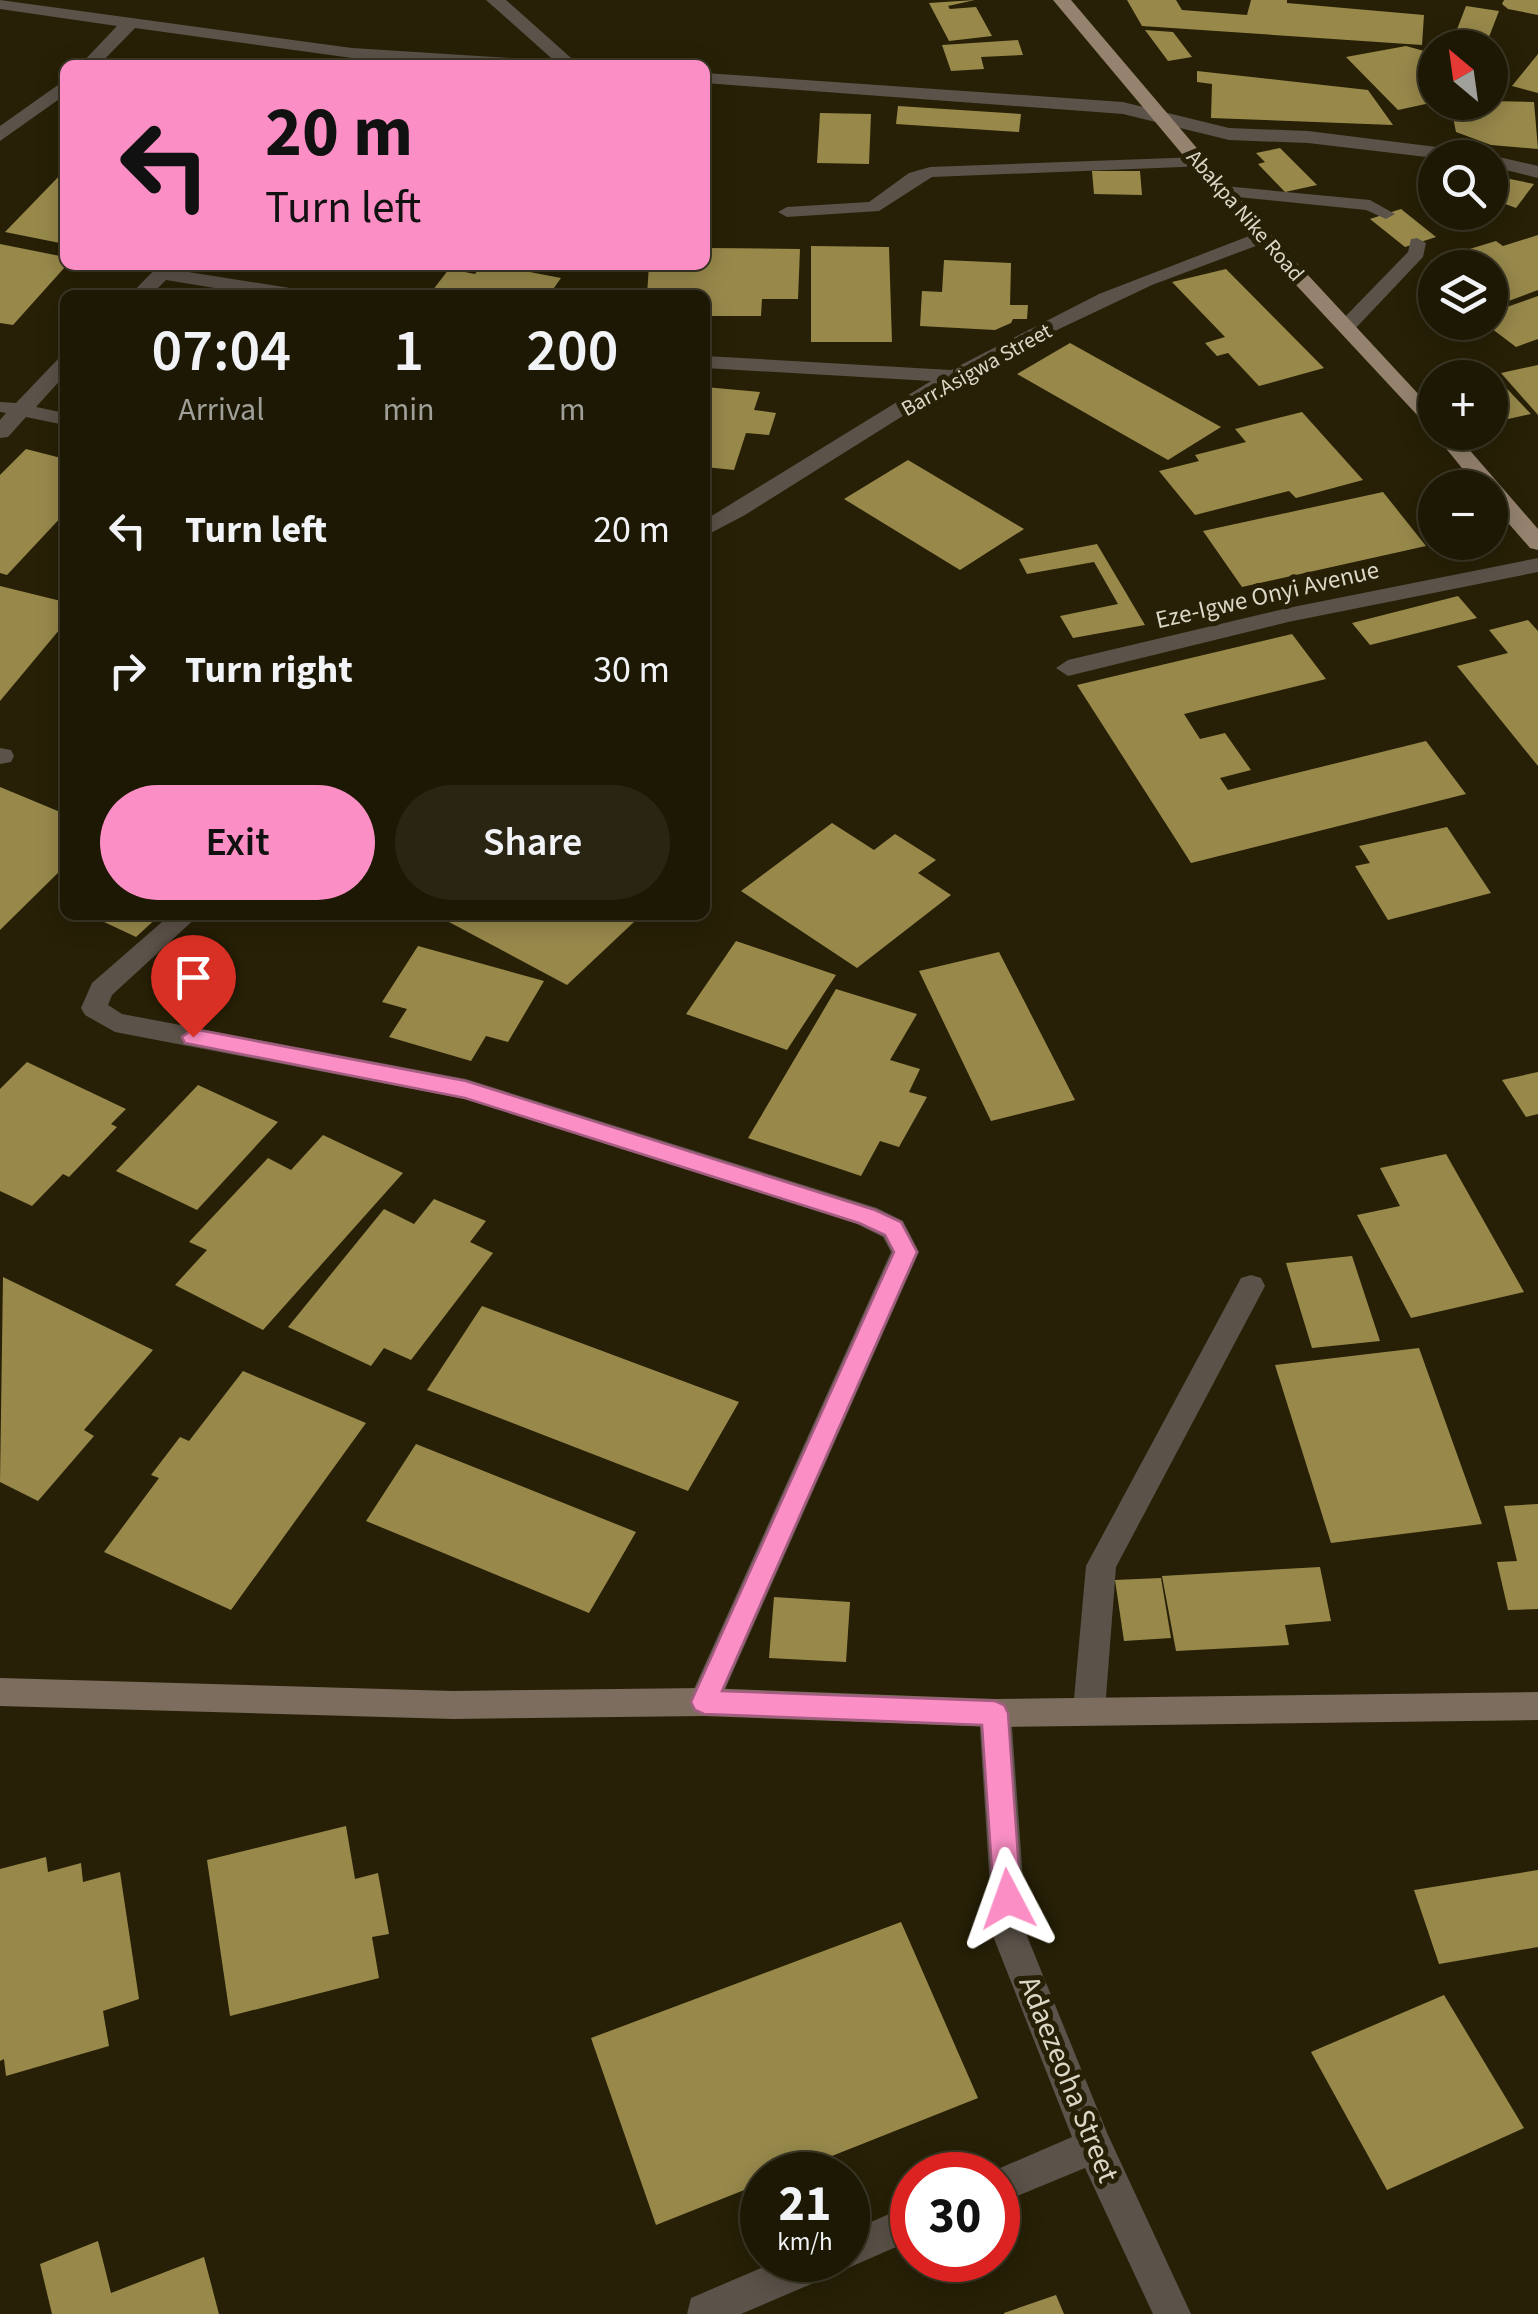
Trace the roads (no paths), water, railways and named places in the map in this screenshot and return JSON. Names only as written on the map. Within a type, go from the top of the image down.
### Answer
[{"type":"main road","name":"Abakpa Nike Road","points":[[1062,0],[1262,237],[1418,406]]},
{"type":"main road","points":[[1457,450],[1475,470]]},
{"type":"main road","points":[[1508,509],[1538,544]]},
{"type":"main road","points":[[0,1692],[453,1706],[704,1702],[995,1713],[1538,1706]]},
{"type":"street","points":[[496,0],[564,60]]},
{"type":"street","points":[[0,4],[128,24],[258,38],[346,59],[378,60]]},
{"type":"street","points":[[94,60],[128,24]]},
{"type":"street","points":[[710,78],[1123,108],[1229,134],[1308,137],[1418,151]]},
{"type":"street","points":[[0,135],[60,90]]},
{"type":"street","points":[[1508,164],[1538,172]]},
{"type":"street","name":"Barr.Asigwa Street","points":[[710,526],[782,486],[954,376],[1028,336],[1188,260],[1262,237]]},
{"type":"street","points":[[145,290],[166,270],[270,290]]},
{"type":"street","points":[[710,362],[954,376]]},
{"type":"street","points":[[0,432],[9,408],[60,367]]},
{"type":"street","points":[[9,408],[60,417]]},
{"type":"street","name":"Eze-Igwe Onyi Avenue","points":[[1068,668],[1288,615],[1538,566]]},
{"type":"street","points":[[180,920],[101,990],[94,1008],[115,1022],[466,1090],[867,1216],[893,1229],[905,1252],[704,1702]]},
{"type":"street","points":[[1089,1710],[1101,1566],[1251,1286]]},
{"type":"street","name":"Adaezeoha Street","points":[[995,1713],[1010,1936],[1094,2146],[1172,2314]]},
{"type":"street","points":[[1020,2177],[1094,2146]]},
{"type":"street","points":[[704,2311],[772,2282]]},
{"type":"lane","points":[[787,212],[873,207],[915,177],[930,172],[1200,162]]},
{"type":"lane","points":[[1224,191],[1370,206],[1386,214]]},
{"type":"lane","points":[[1346,328],[1418,253],[1417,243]]}]
